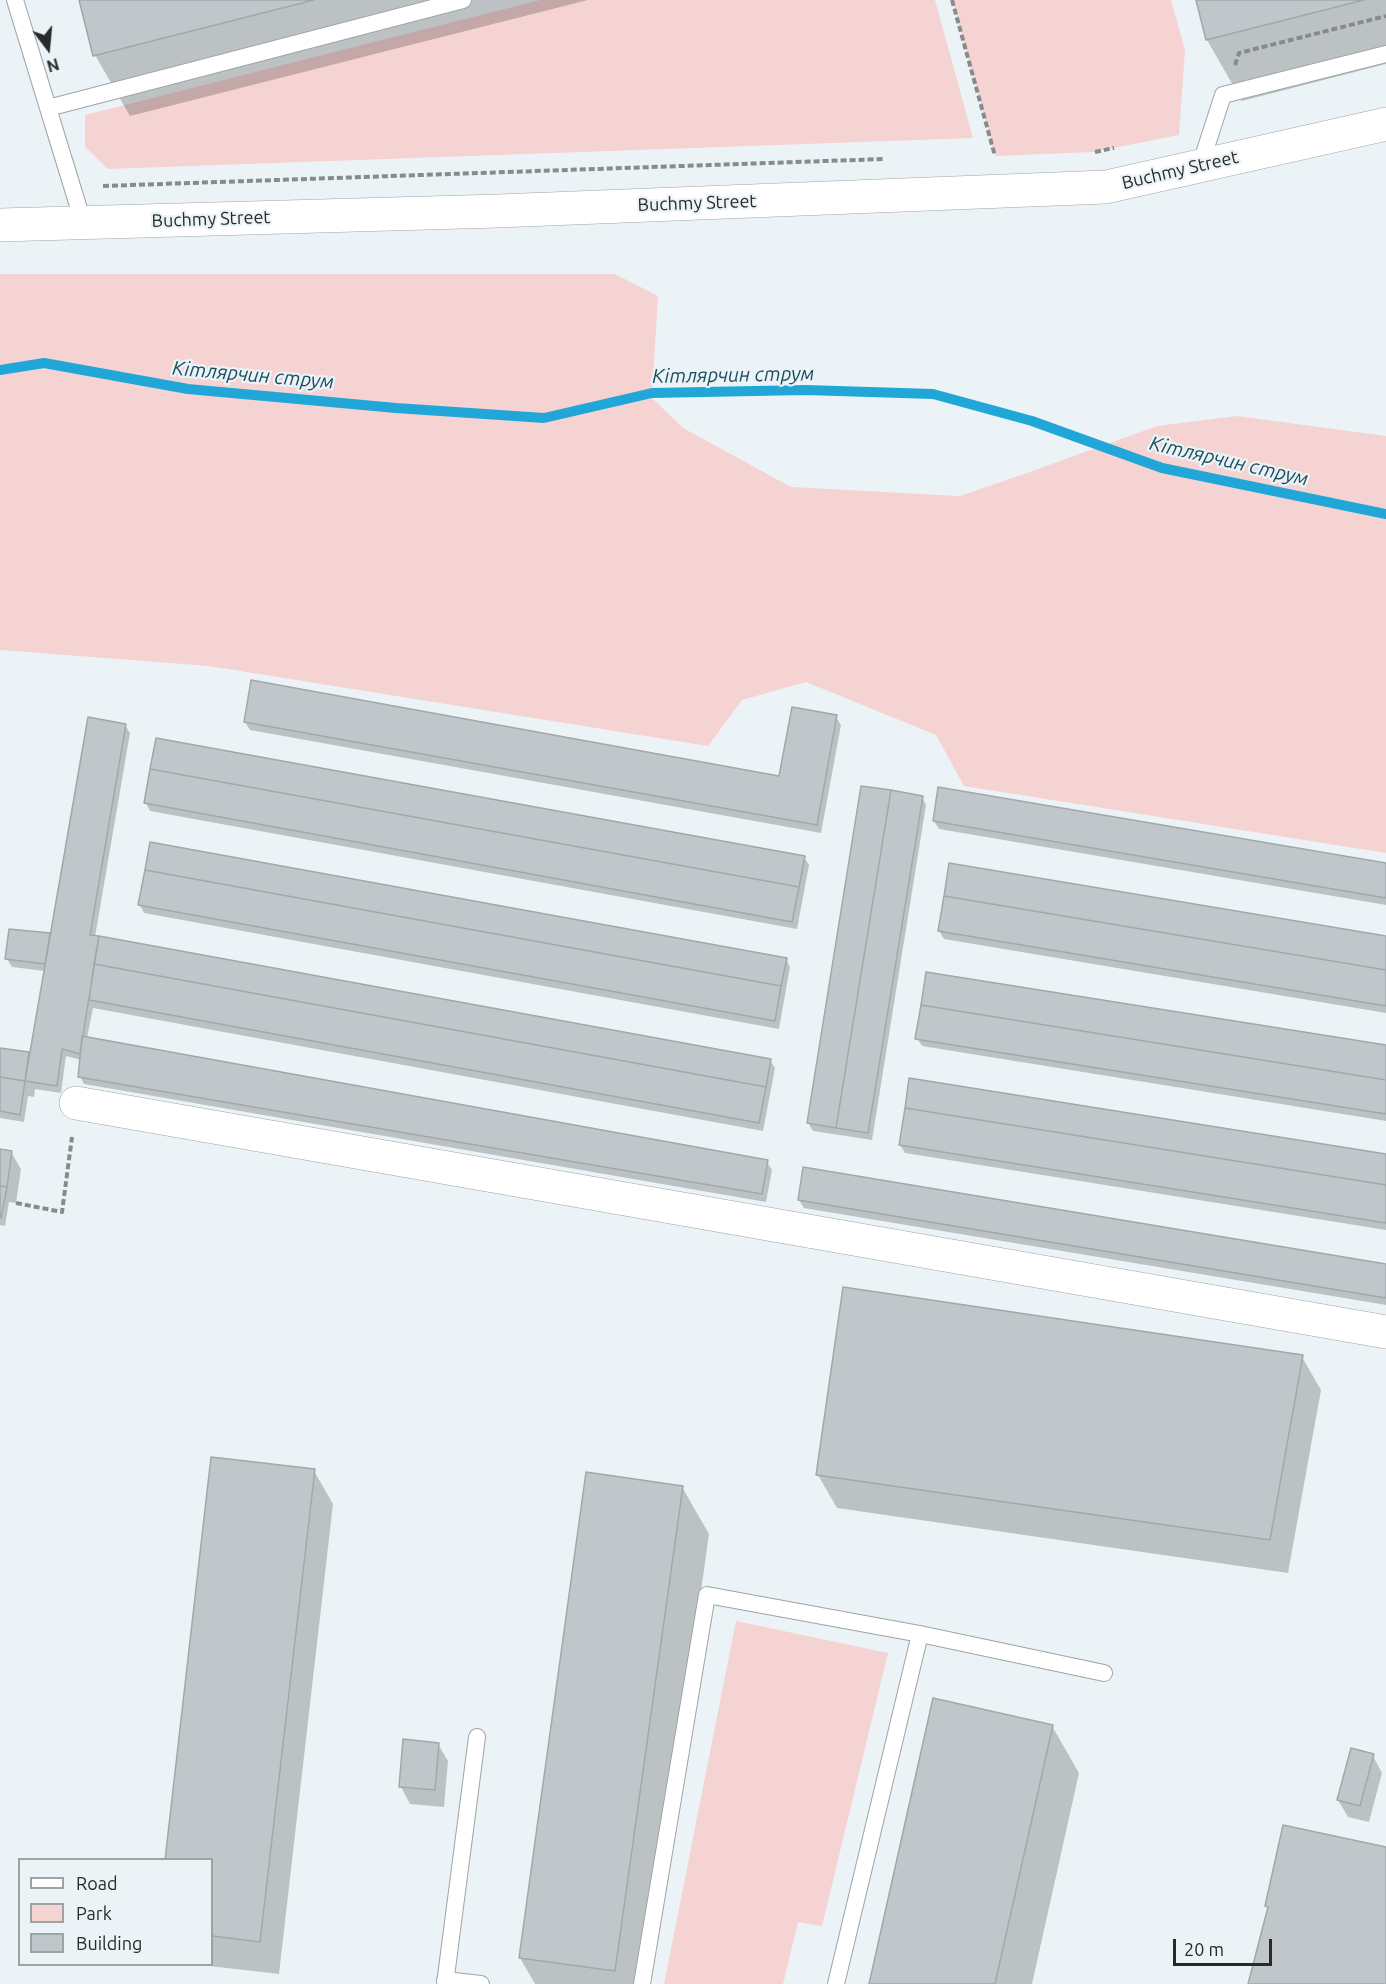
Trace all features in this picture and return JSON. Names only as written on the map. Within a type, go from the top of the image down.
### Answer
[{"type":"street","name":"Buchmy Street","points":[[0,225],[498,211],[1106,187],[1386,124]]},
{"type":"street","points":[[76,1103],[1386,1332]]},
{"type":"lane","points":[[15,0],[83,222]]},
{"type":"lane","points":[[48,108],[463,0]]},
{"type":"lane","points":[[1200,166],[1224,94],[1386,54]]},
{"type":"lane","points":[[642,1984],[707,1595],[920,1634],[1104,1673]]},
{"type":"lane","points":[[836,1984],[920,1634]]},
{"type":"lane","points":[[477,1737],[445,1982],[481,1984]]},
{"type":"path","points":[[952,0],[994,156],[1005,155]]},
{"type":"path","points":[[1224,94],[1239,53],[1386,16]]},
{"type":"path","points":[[1093,152],[1114,148]]},
{"type":"path","points":[[72,187],[887,159]]},
{"type":"path","points":[[16,1203],[62,1212],[76,1103]]},
{"type":"green space","points":[[540,0],[935,0],[973,138],[108,169],[85,147],[85,115]]},
{"type":"green space","points":[[952,0],[1171,0],[1185,50],[1179,135],[1093,152],[995,156]]},
{"type":"green space","points":[[0,274],[615,274],[658,296],[652,398],[683,428],[791,487],[960,496],[1157,426],[1237,416],[1386,436],[1386,853],[964,786],[936,735],[806,682],[742,700],[708,746],[209,666],[0,650]]},
{"type":"green space","points":[[736,1621],[888,1653],[822,1926],[798,1922],[783,1984],[664,1984]]},
{"type":"building","points":[[79,0],[314,0],[93,56]]},
{"type":"building","points":[[1196,0],[1364,0],[1206,40]]},
{"type":"building","points":[[251,680],[779,776],[792,707],[837,715],[817,825],[244,722]]},
{"type":"building","points":[[88,717],[126,724],[90,935],[99,936],[80,1054],[62,1049],[57,1086],[25,1081]]},
{"type":"building","points":[[156,738],[805,856],[799,887],[150,769]]},
{"type":"building","points":[[150,769],[799,887],[792,922],[144,803]]},
{"type":"building","points":[[861,786],[891,790],[836,1128],[807,1123]]},
{"type":"building","points":[[938,787],[1386,863],[1386,898],[933,821]]},
{"type":"building","points":[[891,790],[923,796],[868,1133],[836,1128]]},
{"type":"building","points":[[150,842],[787,958],[781,986],[145,870]]},
{"type":"building","points":[[949,863],[1386,936],[1386,970],[944,896]]},
{"type":"building","points":[[145,870],[781,986],[775,1021],[138,905]]},
{"type":"building","points":[[944,896],[1386,970],[1386,1006],[938,931]]},
{"type":"building","points":[[9,929],[50,933],[45,964],[5,959]]},
{"type":"building","points":[[99,936],[771,1059],[766,1087],[94,964]]},
{"type":"building","points":[[94,964],[766,1087],[759,1123],[89,1000]]},
{"type":"building","points":[[926,972],[1386,1045],[1386,1080],[921,1005]]},
{"type":"building","points":[[921,1005],[1386,1080],[1386,1114],[915,1039]]},
{"type":"building","points":[[82,1036],[768,1160],[762,1194],[78,1077]]},
{"type":"building","points":[[0,1048],[29,1052],[25,1081],[0,1077]]},
{"type":"building","points":[[0,1077],[25,1081],[20,1115],[0,1111]]},
{"type":"building","points":[[909,1078],[1386,1154],[1386,1185],[905,1108]]},
{"type":"building","points":[[905,1108],[1386,1185],[1386,1223],[899,1145]]},
{"type":"building","points":[[0,1149],[12,1151],[7,1187],[0,1186]]},
{"type":"building","points":[[803,1167],[1386,1264],[1386,1298],[798,1200]]},
{"type":"building","points":[[0,1186],[7,1187],[1,1218],[0,1218]]},
{"type":"building","points":[[843,1287],[1303,1355],[1270,1540],[816,1475]]},
{"type":"building","points":[[211,1457],[315,1469],[260,1942],[213,1936],[213,1858],[165,1858]]},
{"type":"building","points":[[586,1472],[683,1486],[615,1971],[519,1958]]},
{"type":"building","points":[[933,1698],[1053,1725],[995,1984],[869,1984]]},
{"type":"building","points":[[403,1739],[439,1743],[435,1790],[399,1787]]},
{"type":"building","points":[[1351,1748],[1374,1754],[1360,1806],[1337,1800]]},
{"type":"building","points":[[1283,1825],[1386,1847],[1386,1984],[1248,1984],[1268,1907],[1265,1906]]},
{"type":"waterway","name":"Кітлярчин струм","points":[[0,370],[44,363],[188,389],[396,408],[544,418],[652,393],[806,390],[933,394],[1032,421],[1162,468],[1386,514]]}]
